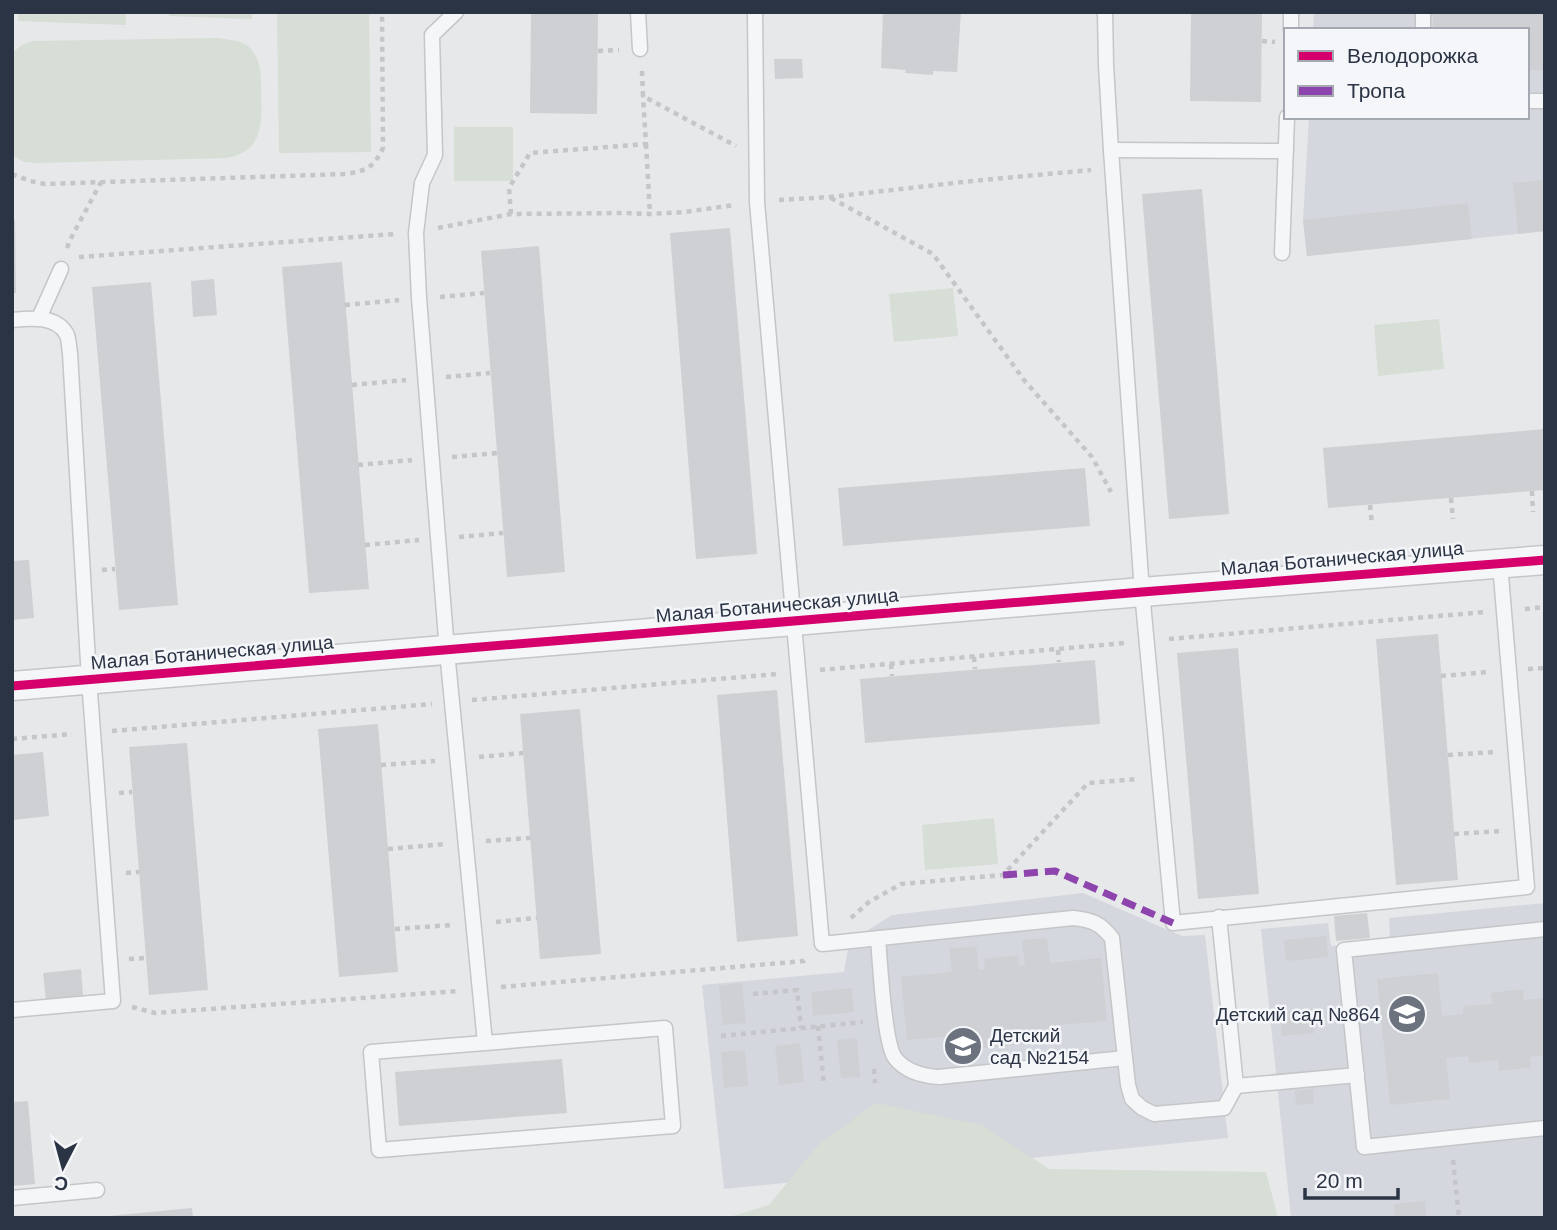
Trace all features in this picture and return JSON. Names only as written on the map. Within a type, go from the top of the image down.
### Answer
[{"type":"street","name":"Малая Ботаническая улица","points":[[12,686],[1545,560]]},
{"type":"lane","points":[[456,12],[432,34],[435,155],[422,183],[416,233],[447,651],[485,1043]]},
{"type":"lane","points":[[638,12],[640,49]]},
{"type":"lane","points":[[755,12],[757,202],[822,944],[1073,918],[1088,920],[1102,927],[1112,938],[1128,1085],[1132,1099],[1154,1114],[1224,1108],[1236,1086],[1219,917]]},
{"type":"lane","points":[[1105,12],[1105,65],[1142,592],[1172,923],[1527,887],[1500,564]]},
{"type":"lane","points":[[1282,253],[1287,119]]},
{"type":"lane","points":[[1111,150],[1286,150]]},
{"type":"lane","points":[[39,318],[63,263]]},
{"type":"lane","points":[[12,320],[39,318],[57,324],[67,335],[70,353],[89,680],[113,1001],[12,1010]]},
{"type":"lane","points":[[1545,929],[1344,950],[1364,1147],[1545,1128]]},
{"type":"lane","points":[[878,939],[888,1040],[894,1057],[906,1068],[922,1076],[939,1077],[1125,1058]]},
{"type":"lane","points":[[665,1028],[673,1126],[379,1150],[371,1052],[485,1043],[665,1028]]},
{"type":"lane","points":[[1236,1086],[1357,1075]]},
{"type":"lane","points":[[12,1198],[97,1190]]},
{"type":"path","points":[[12,174],[45,184],[346,174],[364,171],[376,163],[383,148],[382,12]]},
{"type":"path","points":[[640,49],[650,214]]},
{"type":"path","points":[[643,96],[755,157]]},
{"type":"path","points":[[511,214],[509,188],[530,153],[646,144]]},
{"type":"path","points":[[101,181],[70,240],[63,263],[416,233],[511,214],[684,212],[757,202],[1112,168]]},
{"type":"path","points":[[830,197],[933,254],[1024,380],[1092,457],[1115,501]]},
{"type":"path","points":[[1532,491],[1533,512]]},
{"type":"path","points":[[1451,498],[1453,519]]},
{"type":"path","points":[[1370,505],[1372,525]]},
{"type":"path","points":[[1058,650],[1059,662]]},
{"type":"path","points":[[974,657],[975,669]]},
{"type":"path","points":[[891,664],[892,676]]},
{"type":"path","points":[[822,944],[869,902],[901,884],[1003,875],[1088,783],[1159,776]]},
{"type":"path","points":[[753,994],[797,990],[801,1028]]},
{"type":"path","points":[[721,1036],[886,1020]]},
{"type":"path","points":[[818,1026],[824,1085]]},
{"type":"path","points":[[1451,1138],[1459,1218]]},
{"type":"shaded area","points":[[18,12],[126,12],[126,25],[18,21]]},
{"type":"shaded area","points":[[170,12],[252,12],[252,19],[169,16]]},
{"type":"shaded area","points":[[277,12],[369,12],[371,152],[279,153]]},
{"type":"shaded area","points":[[1314,12],[1545,12],[1545,231],[1307,256],[1303,220],[1309,119],[1529,119],[1529,28],[1313,28]]},
{"type":"shaded area","points":[[219,38],[247,45],[260,67],[261,123],[254,142],[239,155],[226,158],[36,163],[24,162],[12,155],[12,53],[22,45],[32,41]]},
{"type":"shaded area","points":[[454,127],[513,127],[513,181],[454,181]]},
{"type":"shaded area","points":[[953,288],[958,336],[894,342],[889,294]]},
{"type":"shaded area","points":[[1439,319],[1444,369],[1378,376],[1374,325]]},
{"type":"shaded area","points":[[994,818],[998,864],[925,870],[922,825]]},
{"type":"shaded area","name":"Детский сад №2154","points":[[1083,893],[1182,936],[1205,935],[1228,1138],[724,1189],[702,985],[844,972],[849,942],[892,915]]},
{"type":"shaded area","name":"Детский сад №864","points":[[1545,903],[1545,1218],[1291,1218],[1261,929],[1328,923],[1331,946],[1390,940],[1389,918]]},
{"type":"shaded area","points":[[876,1103],[982,1125],[1049,1169],[1266,1172],[1278,1218],[726,1218],[769,1205],[819,1144]]},
{"type":"building","points":[[531,12],[598,12],[597,114],[530,113]]},
{"type":"building","points":[[883,12],[961,12],[957,72],[933,71],[933,75],[881,68]]},
{"type":"building","points":[[1191,12],[1262,12],[1261,102],[1190,101]]},
{"type":"building","points":[[1433,12],[1545,12],[1545,70],[1529,70],[1529,28],[1433,28]]},
{"type":"building","points":[[774,59],[802,59],[803,78],[775,79]]},
{"type":"building","points":[[1545,180],[1545,231],[1518,234],[1513,183]]},
{"type":"building","points":[[1202,189],[1229,514],[1169,519],[1142,194]]},
{"type":"building","points":[[1468,203],[1472,239],[1307,256],[1303,220]]},
{"type":"building","points":[[15,220],[16,293],[12,293],[12,221]]},
{"type":"building","points":[[730,228],[757,554],[696,559],[670,233]]},
{"type":"building","points":[[539,246],[565,572],[507,577],[481,251]]},
{"type":"building","points":[[342,262],[369,589],[309,593],[282,267]]},
{"type":"building","points":[[214,279],[217,315],[193,317],[191,281]]},
{"type":"building","points":[[151,282],[178,605],[119,610],[92,287]]},
{"type":"building","points":[[1545,429],[1545,490],[1328,508],[1323,448]]},
{"type":"building","points":[[1085,468],[1090,526],[843,546],[838,488]]},
{"type":"building","points":[[29,560],[34,618],[12,620],[12,561]]},
{"type":"building","points":[[1438,634],[1458,880],[1396,885],[1376,639]]},
{"type":"building","points":[[1238,648],[1259,894],[1198,899],[1177,653]]},
{"type":"building","points":[[1095,660],[1100,724],[865,743],[860,679]]},
{"type":"building","points":[[777,690],[798,936],[737,942],[717,695]]},
{"type":"building","points":[[580,709],[601,954],[540,959],[520,714]]},
{"type":"building","points":[[378,724],[398,972],[339,977],[318,729]]},
{"type":"building","points":[[187,743],[208,990],[149,995],[129,747]]},
{"type":"building","points":[[43,752],[49,816],[12,820],[12,755]]},
{"type":"building","points":[[1367,913],[1370,938],[1336,941],[1334,916]]},
{"type":"building","points":[[1326,936],[1328,957],[1286,961],[1284,940]]},
{"type":"building","points":[[1047,938],[1050,963],[1101,958],[1107,1021],[1057,1025],[1058,1041],[964,1050],[963,1035],[907,1040],[901,977],[952,972],[949,949],[976,946],[979,970],[985,969],[984,959],[1018,955],[1019,966],[1025,965],[1022,940]]},
{"type":"building","points":[[81,969],[83,996],[46,1000],[43,973]]},
{"type":"building","points":[[1438,973],[1442,1016],[1463,1014],[1463,1006],[1492,1004],[1491,993],[1523,989],[1524,1000],[1545,998],[1545,1055],[1530,1057],[1531,1067],[1499,1071],[1498,1060],[1469,1063],[1468,1056],[1446,1058],[1450,1099],[1390,1105],[1377,979]]},
{"type":"building","points":[[742,983],[746,1023],[723,1025],[719,986]]},
{"type":"building","points":[[852,988],[854,1012],[813,1016],[811,992]]},
{"type":"building","points":[[1312,1009],[1314,1033],[1282,1036],[1280,1012]]},
{"type":"building","points":[[857,1038],[860,1077],[841,1078],[837,1040]]},
{"type":"building","points":[[800,1043],[804,1082],[779,1085],[775,1046]]},
{"type":"building","points":[[745,1050],[748,1086],[724,1088],[721,1052]]},
{"type":"building","points":[[562,1059],[567,1113],[399,1126],[395,1072]]},
{"type":"building","points":[[1313,1089],[1314,1103],[1296,1105],[1295,1090]]},
{"type":"building","points":[[28,1101],[35,1184],[12,1186],[12,1102]]},
{"type":"building","points":[[1425,1201],[1426,1218],[1395,1218],[1394,1204]]},
{"type":"building","points":[[192,1208],[193,1218],[109,1216]]},
{"type":"marked path","points":[[1003,875],[1055,871],[1173,923]]},
{"type":"cycle path","points":[[12,686],[1545,560]]},
{"type":"place","name":"Детский сад №864","points":[[1407,1014]]},
{"type":"place","name":"Детский сад №2154","points":[[963,1046]]}]
